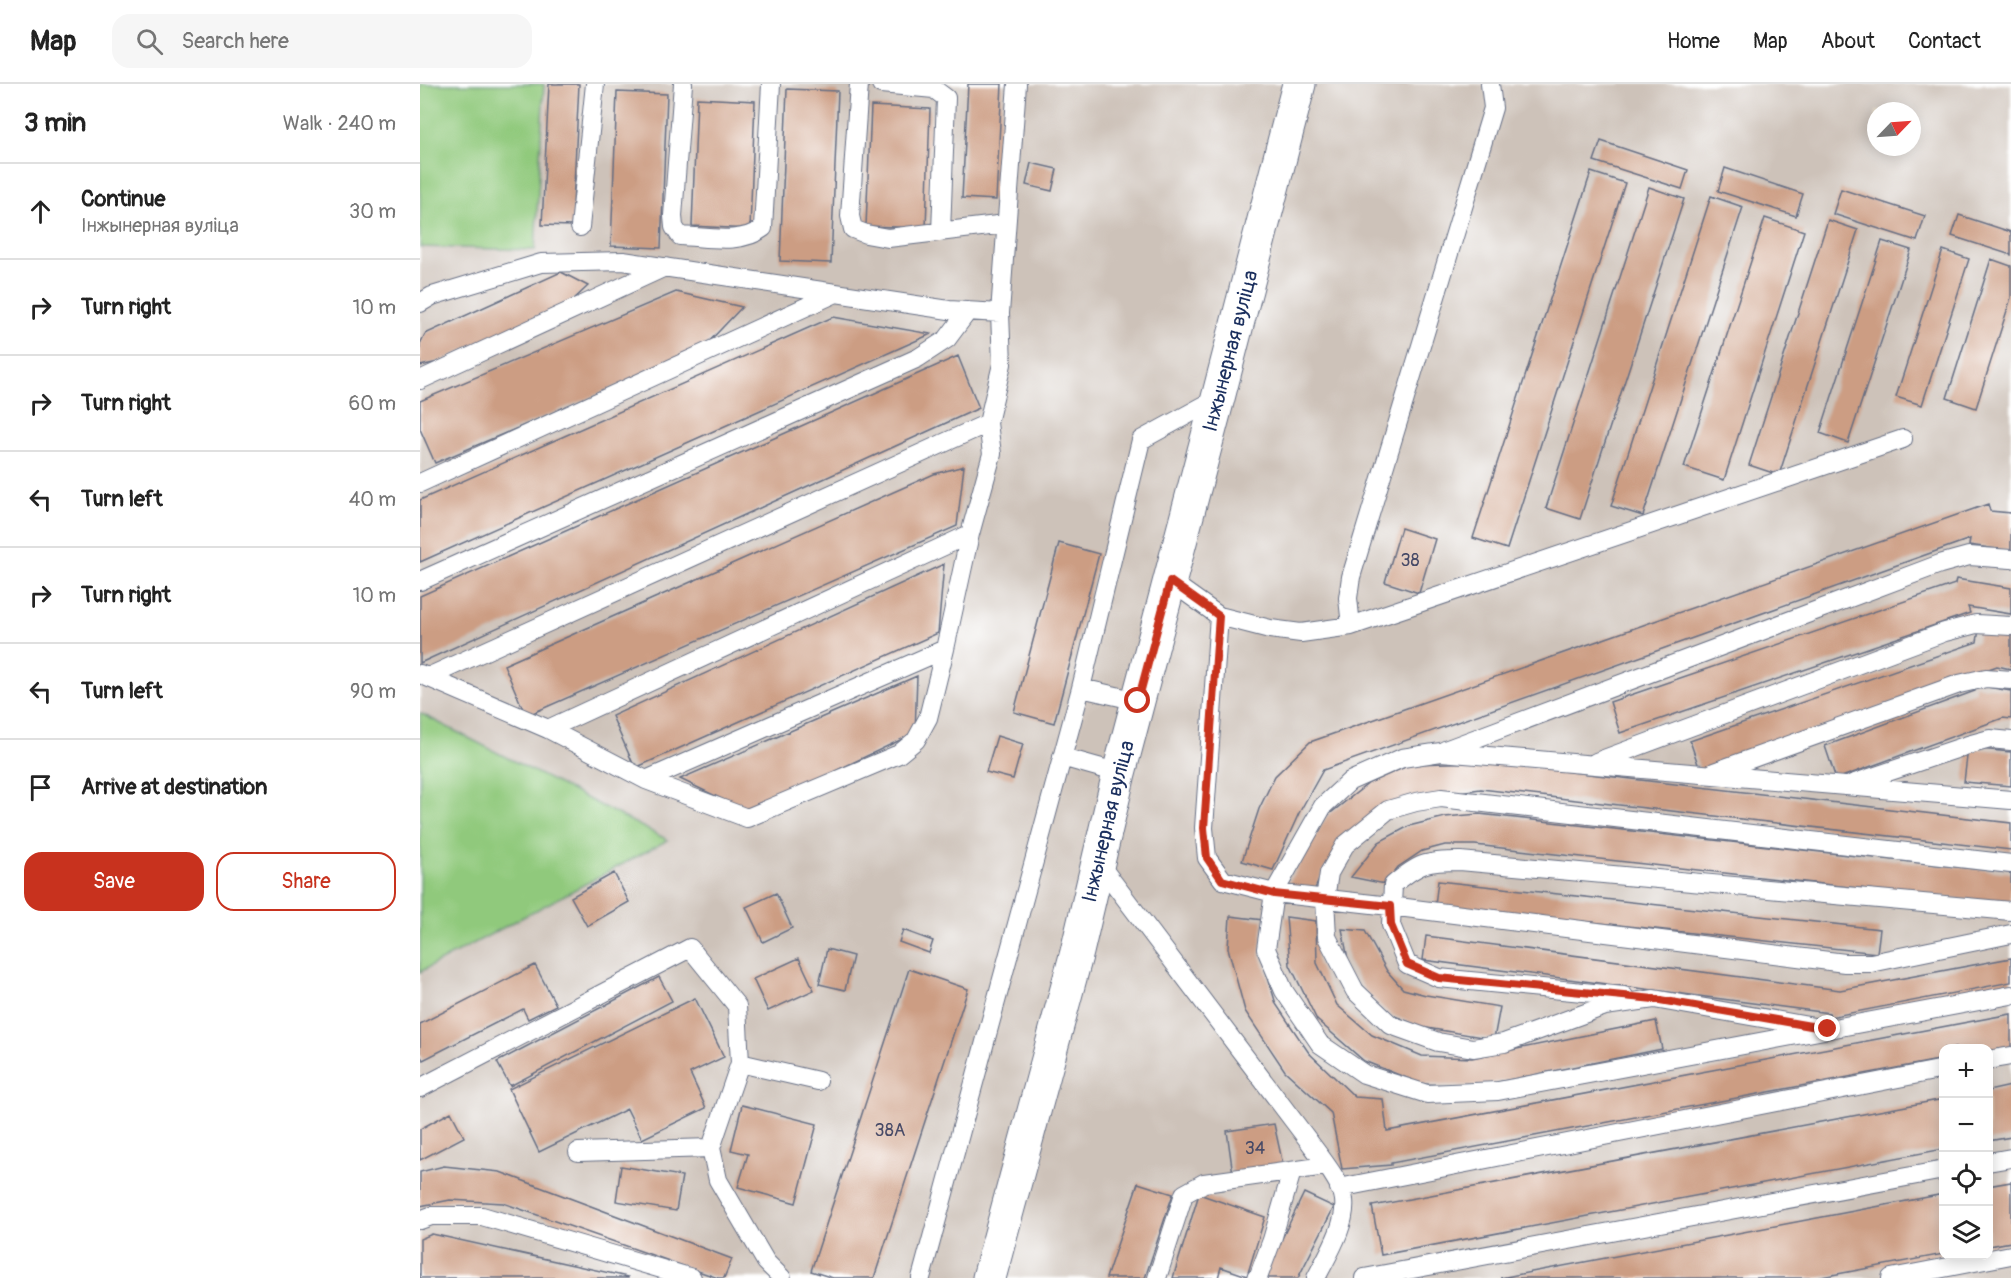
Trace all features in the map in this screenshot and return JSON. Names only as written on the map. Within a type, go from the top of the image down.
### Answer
[{"type":"street","name":"Інжынерная вуліца","points":[[989,1278],[1077,952],[1119,773],[1299,84]]},
{"type":"lane","points":[[580,227],[595,84]]},
{"type":"lane","points":[[683,84],[674,227],[680,236],[744,238],[755,234],[762,228],[771,84]]},
{"type":"lane","points":[[859,84],[850,216],[853,229],[888,238],[1006,224]]},
{"type":"lane","points":[[881,84],[934,89],[946,98],[941,232]]},
{"type":"lane","points":[[424,676],[548,729],[645,780],[747,818],[899,753],[916,740],[928,718],[969,534],[992,453],[988,423],[1002,364],[1000,313],[1017,84]]},
{"type":"lane","points":[[1351,626],[1348,598],[1351,577],[1493,108],[1490,84]]},
{"type":"lane","points":[[420,303],[432,296],[541,263],[623,261],[949,310],[1000,313]]},
{"type":"lane","points":[[420,380],[665,267]]},
{"type":"lane","points":[[420,483],[834,294]]},
{"type":"lane","points":[[420,581],[918,358],[947,339],[968,311]]},
{"type":"lane","points":[[921,1278],[1081,688],[1141,440],[1218,398]]},
{"type":"lane","points":[[424,676],[988,423]]},
{"type":"lane","points":[[1170,581],[1219,616],[1270,629],[1300,633],[1351,626],[1903,438]]},
{"type":"lane","points":[[548,729],[969,534]]},
{"type":"lane","points":[[2011,559],[1969,556],[1940,564],[1441,752],[1402,758],[1350,781],[1323,806],[1274,894],[1266,949],[1284,991],[1320,1044],[1364,1074],[1427,1094],[1498,1091],[2011,995]]},
{"type":"lane","points":[[1219,616],[1204,828],[1207,858],[1222,880],[1274,894],[1390,906],[1845,963],[1871,963],[2011,934]]},
{"type":"lane","points":[[1590,764],[1945,632],[1976,624],[2011,626]]},
{"type":"lane","points":[[645,780],[945,649]]},
{"type":"lane","points":[[1708,774],[1959,684],[1986,678],[2011,680]]},
{"type":"lane","points":[[1081,688],[1138,701]]},
{"type":"lane","points":[[1845,786],[1968,744],[1990,739],[2011,741]]},
{"type":"lane","points":[[1441,752],[2011,800]]},
{"type":"lane","points":[[1062,757],[1119,773]]},
{"type":"lane","points":[[1654,999],[1605,1006],[1504,1043],[1473,1048],[1438,1042],[1391,1025],[1355,991],[1327,937],[1325,899],[1329,873],[1345,845],[1388,810],[1441,798],[2011,864]]},
{"type":"lane","points":[[1097,861],[1326,1166],[1339,1188],[1344,1199],[1341,1226],[1316,1278]]},
{"type":"lane","points":[[1828,1029],[1654,999],[1439,978],[1407,964],[1391,925],[1390,906],[1393,885],[1412,869],[1435,861],[1460,861],[2011,911]]},
{"type":"lane","points":[[420,1088],[690,948],[737,1006],[740,1063],[711,1148],[718,1180],[766,1262],[782,1278]]},
{"type":"lane","points":[[1993,1059],[2011,1056]]},
{"type":"lane","points":[[740,1063],[818,1081]]},
{"type":"lane","points":[[1339,1188],[1939,1070]]},
{"type":"lane","points":[[578,1152],[711,1148]]},
{"type":"lane","points":[[1993,1161],[2011,1158]]},
{"type":"lane","points":[[1157,1278],[1184,1194],[1204,1184],[1326,1166]]},
{"type":"lane","points":[[1256,1278],[1272,1240],[1292,1171]]},
{"type":"lane","points":[[1364,1278],[1939,1171]]},
{"type":"lane","points":[[420,1220],[431,1216],[482,1216],[692,1278]]},
{"type":"lane","points":[[1891,1278],[2011,1255]]},
{"type":"shaded area","points":[[420,84],[2011,84],[2011,1278],[420,1278]]},
{"type":"green space","points":[[420,84],[544,84],[535,250],[420,247]]},
{"type":"green space","points":[[420,713],[668,840],[420,972]]},
{"type":"building","points":[[549,84],[579,84],[572,226],[542,225]]},
{"type":"building","points":[[968,84],[1002,84],[996,200],[962,198]]},
{"type":"building","points":[[787,89],[838,91],[831,263],[780,261]]},
{"type":"building","points":[[617,92],[667,94],[661,248],[611,246]]},
{"type":"building","points":[[697,98],[755,101],[750,229],[692,226]]},
{"type":"building","points":[[871,106],[930,109],[926,228],[866,226]]},
{"type":"building","points":[[1601,141],[1688,170],[1682,189],[1594,161]]},
{"type":"building","points":[[1031,163],[1057,169],[1052,191],[1026,185]]},
{"type":"building","points":[[1725,168],[1803,194],[1796,216],[1718,191]]},
{"type":"building","points":[[1591,172],[1625,183],[1507,549],[1473,538]]},
{"type":"building","points":[[1649,187],[1684,199],[1580,519],[1546,508]]},
{"type":"building","points":[[1841,189],[1925,216],[1917,241],[1833,214]]},
{"type":"building","points":[[1711,196],[1743,207],[1643,516],[1611,506]]},
{"type":"building","points":[[1959,215],[2011,232],[2011,255],[1952,236]]},
{"type":"building","points":[[1765,218],[1804,231],[1724,480],[1684,467]]},
{"type":"building","points":[[1828,220],[1858,230],[1779,475],[1749,465]]},
{"type":"building","points":[[1882,241],[1911,250],[1848,443],[1820,433]]},
{"type":"building","points":[[1943,250],[1969,259],[1922,405],[1896,397]]},
{"type":"building","points":[[1991,259],[2011,266],[2011,298],[1976,408],[1947,398]]},
{"type":"building","points":[[561,272],[588,286],[573,300],[438,362],[420,366],[420,344],[425,334]]},
{"type":"building","points":[[676,292],[742,307],[701,350],[435,463],[420,429],[420,401]]},
{"type":"building","points":[[833,317],[931,334],[420,562],[420,500]]},
{"type":"building","points":[[958,356],[979,408],[420,663],[420,596]]},
{"type":"building","points":[[964,466],[957,526],[526,716],[504,665],[934,474]]},
{"type":"building","points":[[1988,504],[1990,511],[2011,513],[2011,551],[1969,545],[1970,539],[1323,770],[1299,813],[1273,870],[1242,861],[1259,809],[1275,776],[1310,742]]},
{"type":"building","points":[[1401,528],[1435,539],[1419,593],[1385,582]]},
{"type":"building","points":[[1059,543],[1099,554],[1054,723],[1014,712]]},
{"type":"building","points":[[944,564],[938,633],[635,768],[612,716]]},
{"type":"building","points":[[1956,579],[2011,588],[2011,614],[1968,607],[1970,613],[1620,733],[1610,702],[1955,584]]},
{"type":"building","points":[[1979,629],[2011,635],[2011,669],[1997,666],[1700,770],[1690,741],[1977,642]]},
{"type":"building","points":[[917,676],[915,733],[749,812],[680,779]]},
{"type":"building","points":[[1975,685],[2011,691],[2011,719],[2003,718],[1836,779],[1825,746],[1975,691]]},
{"type":"building","points":[[997,736],[1023,744],[1013,779],[986,772]]},
{"type":"building","points":[[1968,748],[2011,752],[2011,786],[1964,782]]},
{"type":"building","points":[[1484,762],[2011,823],[2011,850],[1481,789],[1412,798],[1325,867],[1313,893],[1287,886],[1327,816],[1369,783],[1412,764]]},
{"type":"building","points":[[1479,814],[2011,873],[2011,905],[1475,845],[1445,845],[1422,851],[1398,867],[1385,884],[1351,877],[1379,842],[1409,826],[1445,817]]},
{"type":"building","points":[[614,873],[629,902],[587,926],[571,897]]},
{"type":"building","points":[[1438,881],[1880,929],[1877,953],[1435,905]]},
{"type":"building","points":[[776,893],[792,928],[763,942],[746,907]]},
{"type":"building","points":[[1230,916],[1263,920],[1260,952],[1276,1004],[1309,1053],[1355,1097],[1383,1099],[1387,1131],[2011,1014],[2011,1047],[1993,1050],[1993,1044],[1939,1044],[1939,1060],[1391,1163],[1391,1165],[1342,1169],[1331,1113],[1285,1071],[1245,1011],[1228,948]]},
{"type":"building","points":[[1286,917],[1316,921],[1317,963],[1337,1005],[1372,1035],[1422,1056],[1472,1058],[1656,1021],[1662,1049],[1478,1086],[1422,1084],[1364,1061],[1317,1020],[1290,965]]},
{"type":"building","points":[[1342,929],[1365,931],[1387,971],[1403,989],[1500,1007],[1494,1039],[1421,1027],[1390,1014],[1367,993],[1349,964]]},
{"type":"building","points":[[903,930],[933,941],[929,953],[899,942]]},
{"type":"building","points":[[1426,936],[1840,990],[2011,958],[2011,982],[1830,1017],[1829,1013],[1423,960]]},
{"type":"building","points":[[827,949],[853,956],[845,990],[819,984]]},
{"type":"building","points":[[799,958],[814,990],[768,1011],[753,979]]},
{"type":"building","points":[[535,965],[556,1005],[528,1019],[523,1009],[423,1060],[420,1055],[420,1024]]},
{"type":"building","points":[[909,969],[968,989],[874,1278],[833,1278],[811,1271]]},
{"type":"building","points":[[659,977],[672,1001],[510,1086],[497,1062]]},
{"type":"building","points":[[695,998],[724,1057],[690,1073],[706,1108],[642,1139],[627,1109],[539,1152],[509,1089]]},
{"type":"building","points":[[2011,1086],[2011,1137],[1993,1140],[1993,1090]]},
{"type":"building","points":[[1939,1100],[1939,1150],[1381,1255],[1372,1206]]},
{"type":"building","points":[[742,1105],[817,1124],[796,1203],[738,1187],[748,1154],[731,1150]]},
{"type":"building","points":[[451,1112],[464,1137],[420,1160],[420,1129]]},
{"type":"building","points":[[1274,1124],[1283,1165],[1233,1174],[1227,1131]]},
{"type":"building","points":[[444,1166],[500,1172],[732,1259],[724,1278],[718,1278],[503,1203],[450,1200],[420,1206],[420,1172]]},
{"type":"building","points":[[621,1166],[682,1176],[676,1211],[616,1201]]},
{"type":"building","points":[[2011,1182],[2011,1242],[1993,1245],[1993,1206],[1993,1185]]},
{"type":"building","points":[[1138,1183],[1173,1194],[1145,1278],[1106,1278]]},
{"type":"building","points":[[1304,1193],[1334,1207],[1298,1278],[1263,1278]]},
{"type":"building","points":[[1199,1194],[1265,1217],[1247,1276],[1221,1267],[1218,1278],[1173,1278]]},
{"type":"building","points":[[1939,1195],[1939,1255],[1816,1278],[1500,1278]]},
{"type":"building","points":[[432,1234],[628,1278],[420,1278],[420,1239]]},
{"type":"route","points":[[1138,701],[1170,581],[1219,616],[1204,828],[1207,858],[1222,880],[1274,894],[1390,906],[1391,925],[1407,964],[1439,978],[1654,999],[1828,1029]]}]
